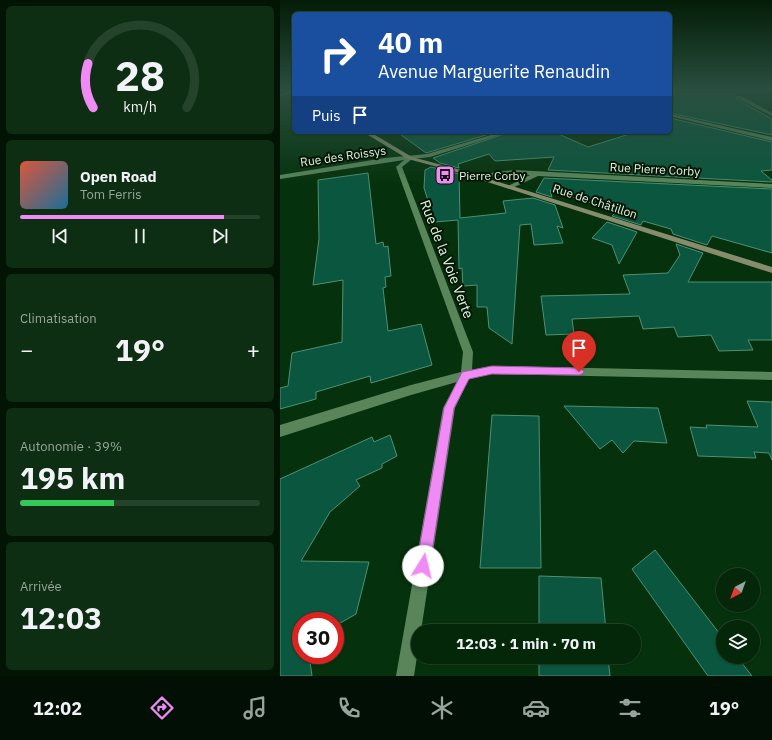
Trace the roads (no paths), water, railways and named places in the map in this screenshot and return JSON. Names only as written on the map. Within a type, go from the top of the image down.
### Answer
[{"type":"main road","name":"Rue de Châtillon","points":[[369,134],[410,158],[510,187],[772,270]]},
{"type":"street","points":[[702,123],[772,139]]},
{"type":"street","name":"Rue des Roissys","points":[[280,177],[385,160],[428,156],[500,134]]},
{"type":"street","name":"Rue de la Voie Verte","points":[[410,158],[399,167],[468,352],[466,375]]},
{"type":"street","name":"Rue Pierre Corby","points":[[480,178],[498,173],[520,171],[537,174],[772,186]]},
{"type":"street","name":"Rue Pierre Corby","points":[[510,187],[537,174]]},
{"type":"street","points":[[280,431],[466,375],[492,370],[772,376]]},
{"type":"street","points":[[405,676],[449,408],[466,375]]},
{"type":"place","name":"Pierre Corby","points":[[445,175]]}]
